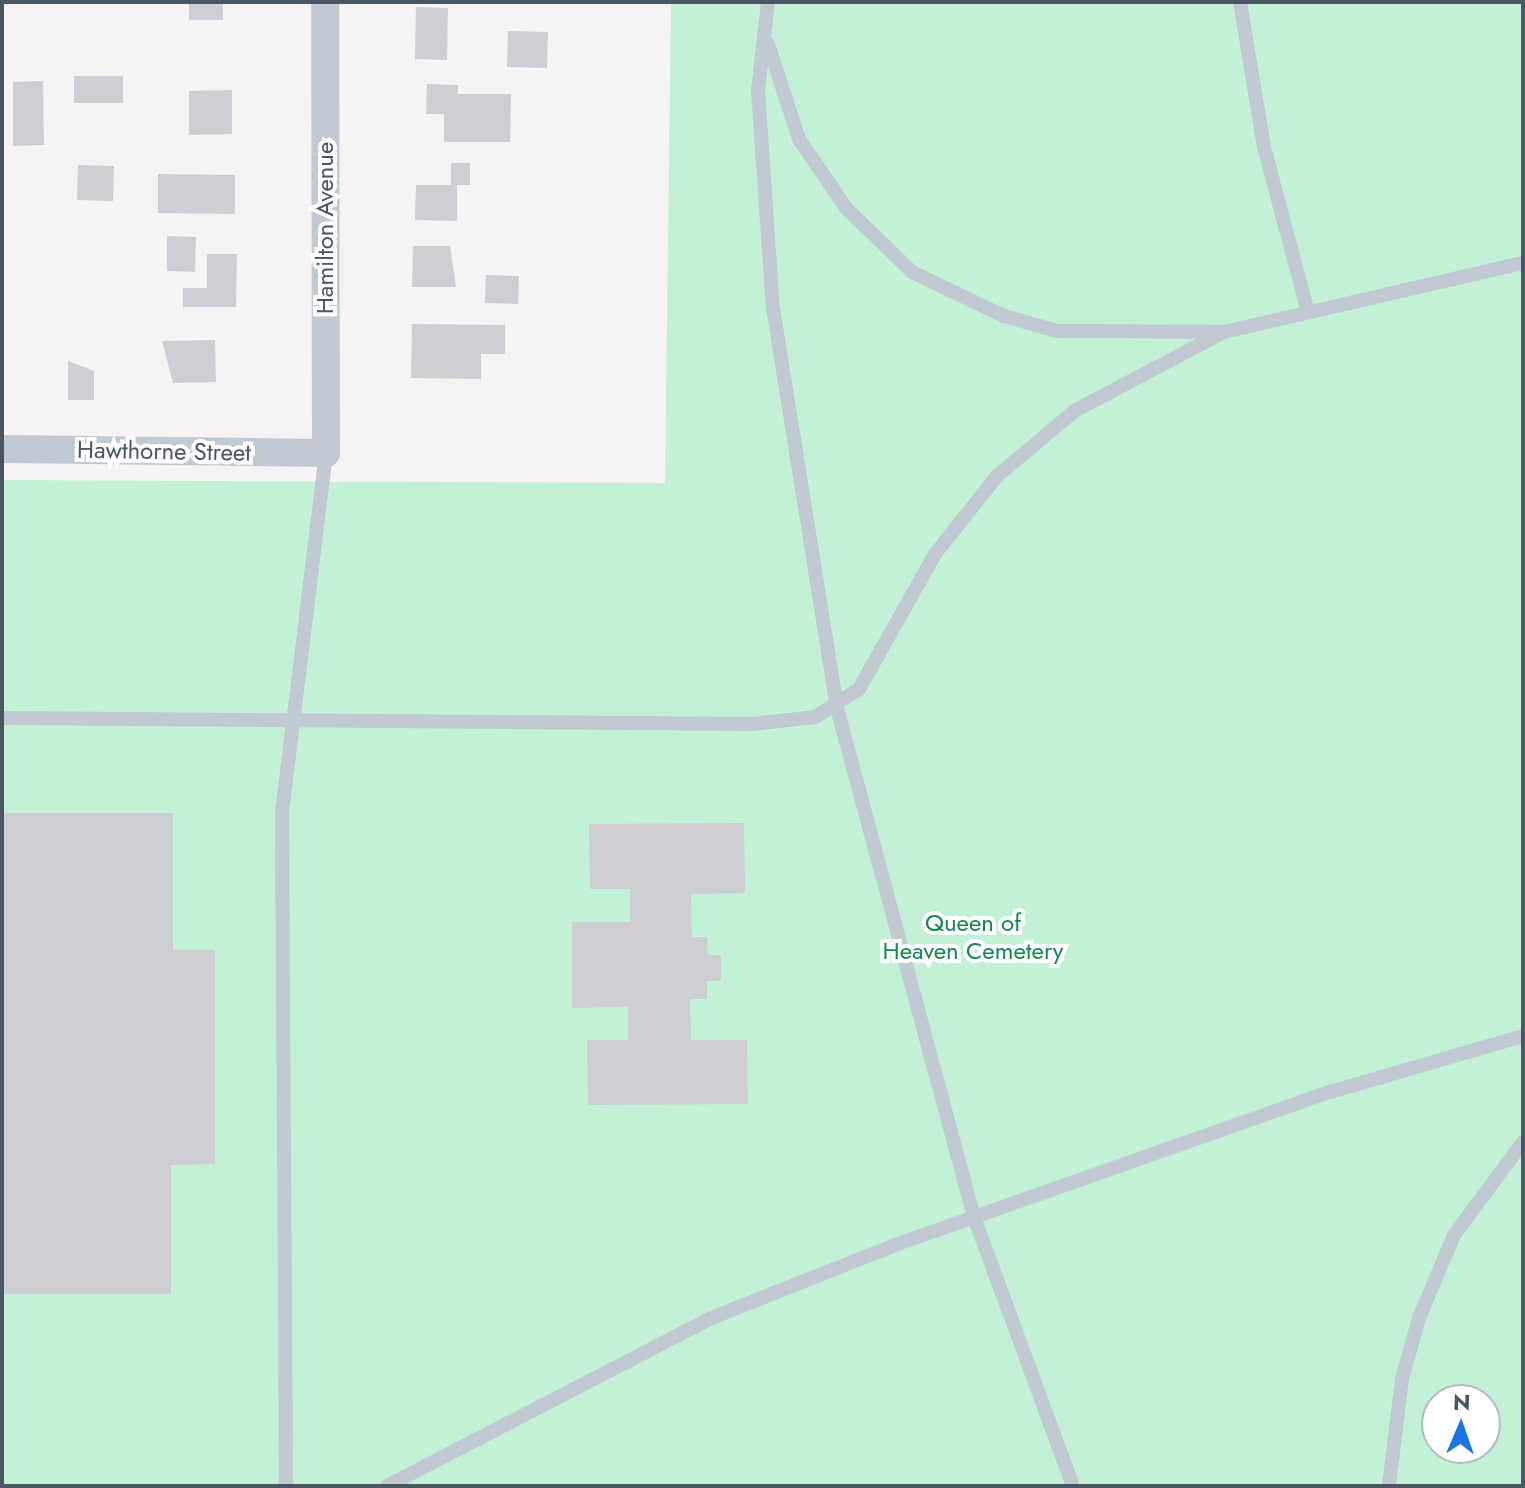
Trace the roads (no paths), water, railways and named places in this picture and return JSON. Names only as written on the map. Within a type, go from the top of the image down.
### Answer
[{"type":"street","name":"Hamilton Avenue","points":[[325,2],[326,453]]},
{"type":"street","name":"Hawthorne Street","points":[[2,449],[326,453]]},
{"type":"lane","points":[[768,2],[764,28],[760,162],[773,308],[837,708],[974,1217],[1073,1486]]},
{"type":"lane","points":[[1240,2],[1264,147],[1308,312]]},
{"type":"lane","points":[[764,28],[778,91],[799,139],[846,208],[912,272],[955,298],[1057,331],[1224,332],[1523,263]]},
{"type":"lane","points":[[2,718],[752,724],[837,708],[859,689],[935,554],[997,476],[1076,410],[1224,332]]},
{"type":"lane","points":[[286,1486],[282,812],[326,453]]},
{"type":"lane","points":[[387,1486],[709,1319],[974,1217],[1330,1092],[1523,1036]]},
{"type":"lane","points":[[1389,1486],[1402,1379],[1419,1318],[1454,1235],[1523,1142]]},
{"type":"park label","name":"Queen of Heaven Cemetery","points":[[973,937]]}]
